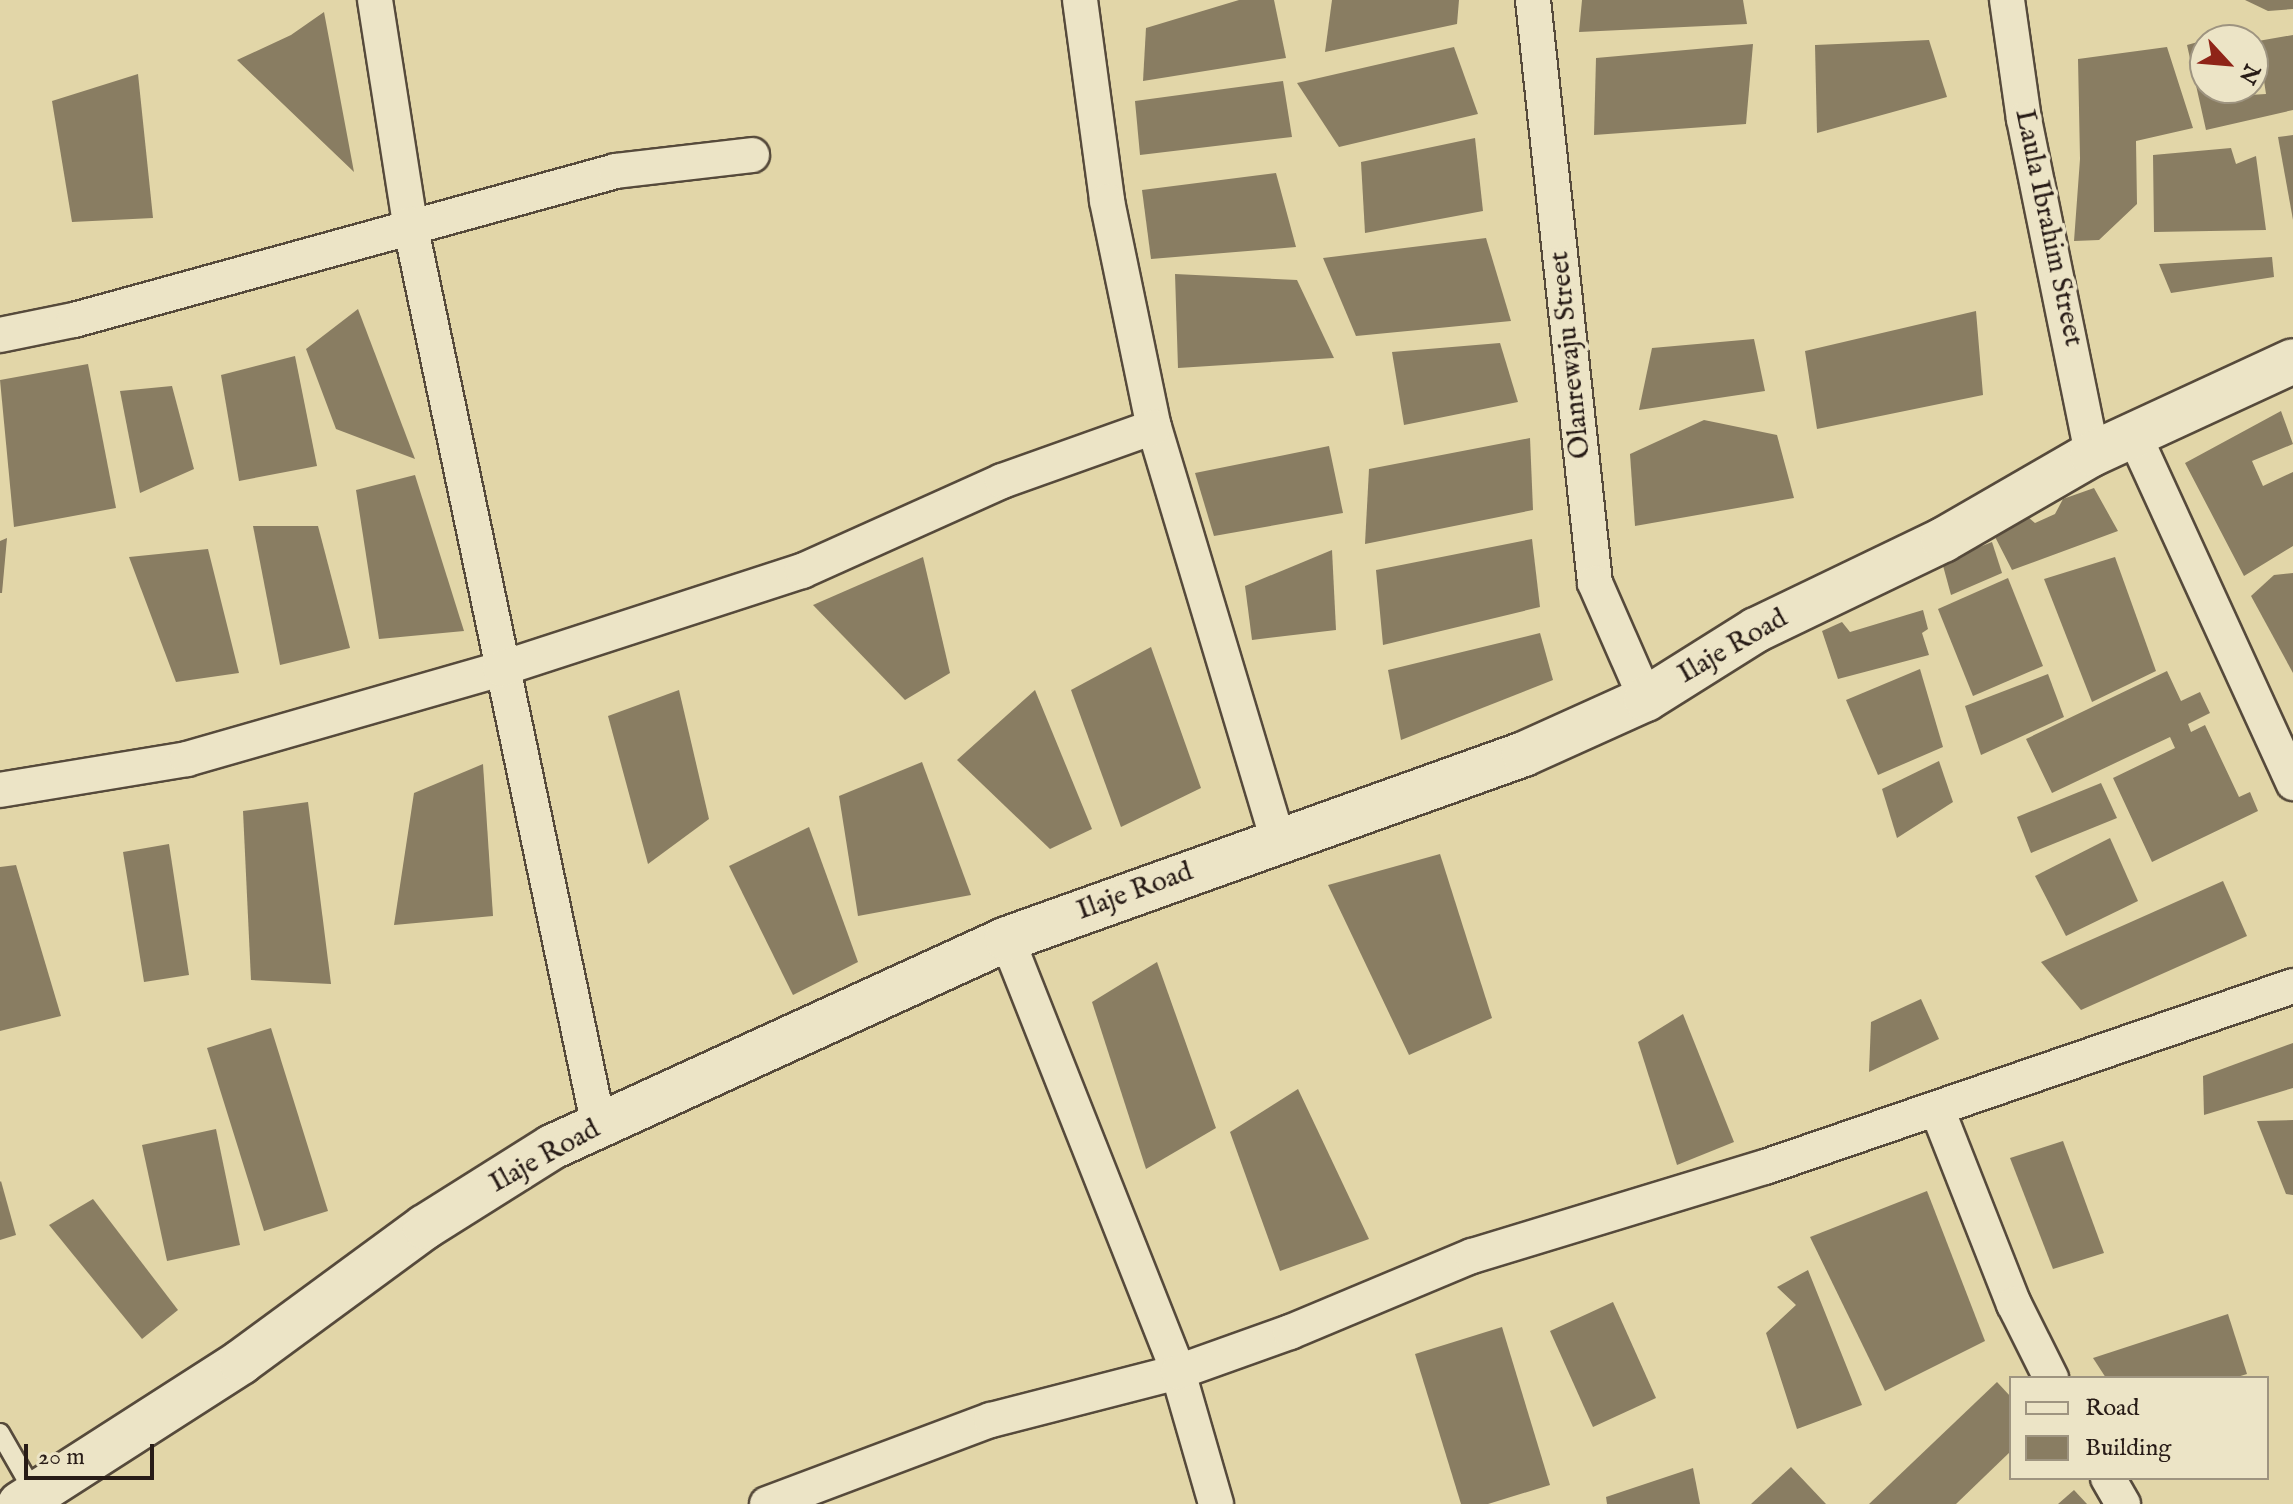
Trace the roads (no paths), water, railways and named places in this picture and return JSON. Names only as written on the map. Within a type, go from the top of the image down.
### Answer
[{"type":"street","points":[[375,0],[410,224],[500,669],[599,1127]]},
{"type":"street","points":[[1080,0],[1107,201],[1154,427],[1278,841]]},
{"type":"street","name":"Olanrewaju Street","points":[[1533,0],[1595,583],[1646,699]]},
{"type":"street","name":"Laula Ibrahim Street","points":[[2007,0],[2024,119],[2092,454]]},
{"type":"street","points":[[0,335],[74,320],[410,224],[616,171],[752,155]]},
{"type":"street","name":"Ilaje Road","points":[[28,1499],[241,1362],[425,1227],[552,1147],[1007,939],[1524,754],[1646,699],[1756,630],[1943,540],[2092,454],[2293,361]]},
{"type":"street","points":[[0,790],[187,759],[500,669],[802,571],[1002,481],[1154,427]]},
{"type":"street","points":[[2134,435],[2293,783]]},
{"type":"street","points":[[1007,939],[1178,1372],[1216,1504]]},
{"type":"street","points":[[767,1504],[991,1420],[1178,1372],[1290,1332],[1472,1256],[1765,1167],[2293,986]]},
{"type":"street","points":[[1937,1109],[2014,1304],[2050,1376]]},
{"type":"street","points":[[2109,1480],[2123,1504]]},
{"type":"lane","points":[[0,1433],[28,1499]]}]
